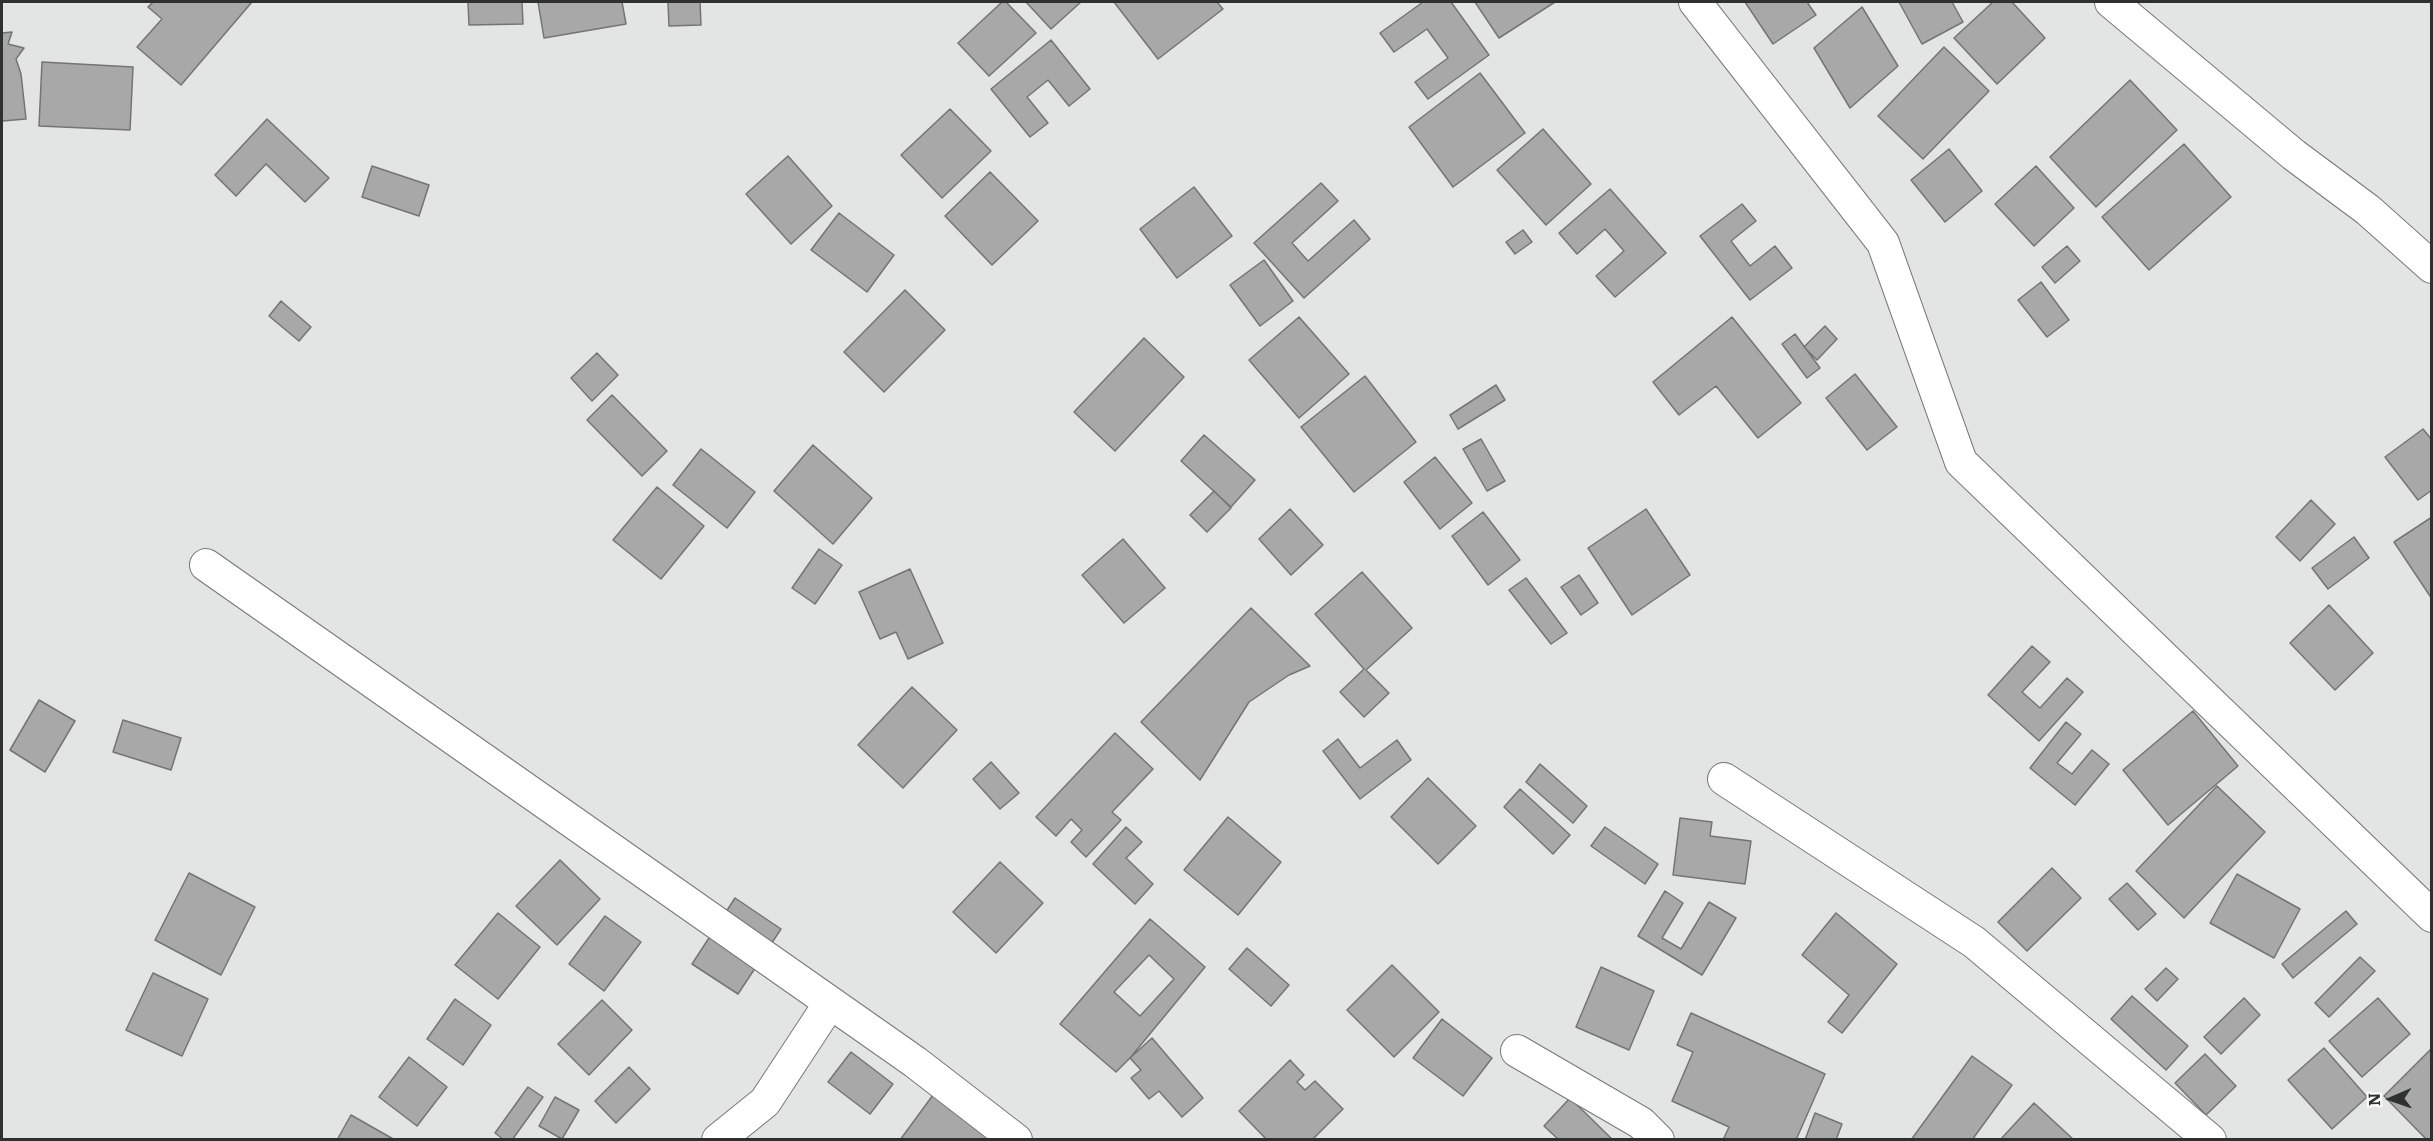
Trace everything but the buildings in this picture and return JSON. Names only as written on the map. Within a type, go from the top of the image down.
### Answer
[{"type":"street","points":[[1695,2],[1883,243],[1961,462],[2432,916]]},
{"type":"street","points":[[2111,2],[2294,155],[2368,210],[2432,267]]},
{"type":"street","points":[[206,566],[915,1062],[1016,1140]]},
{"type":"street","points":[[1724,779],[1974,942],[2210,1140]]},
{"type":"street","points":[[718,1140],[765,1102],[830,1003]]},
{"type":"street","points":[[1517,1051],[1641,1123],[1658,1140]]}]
